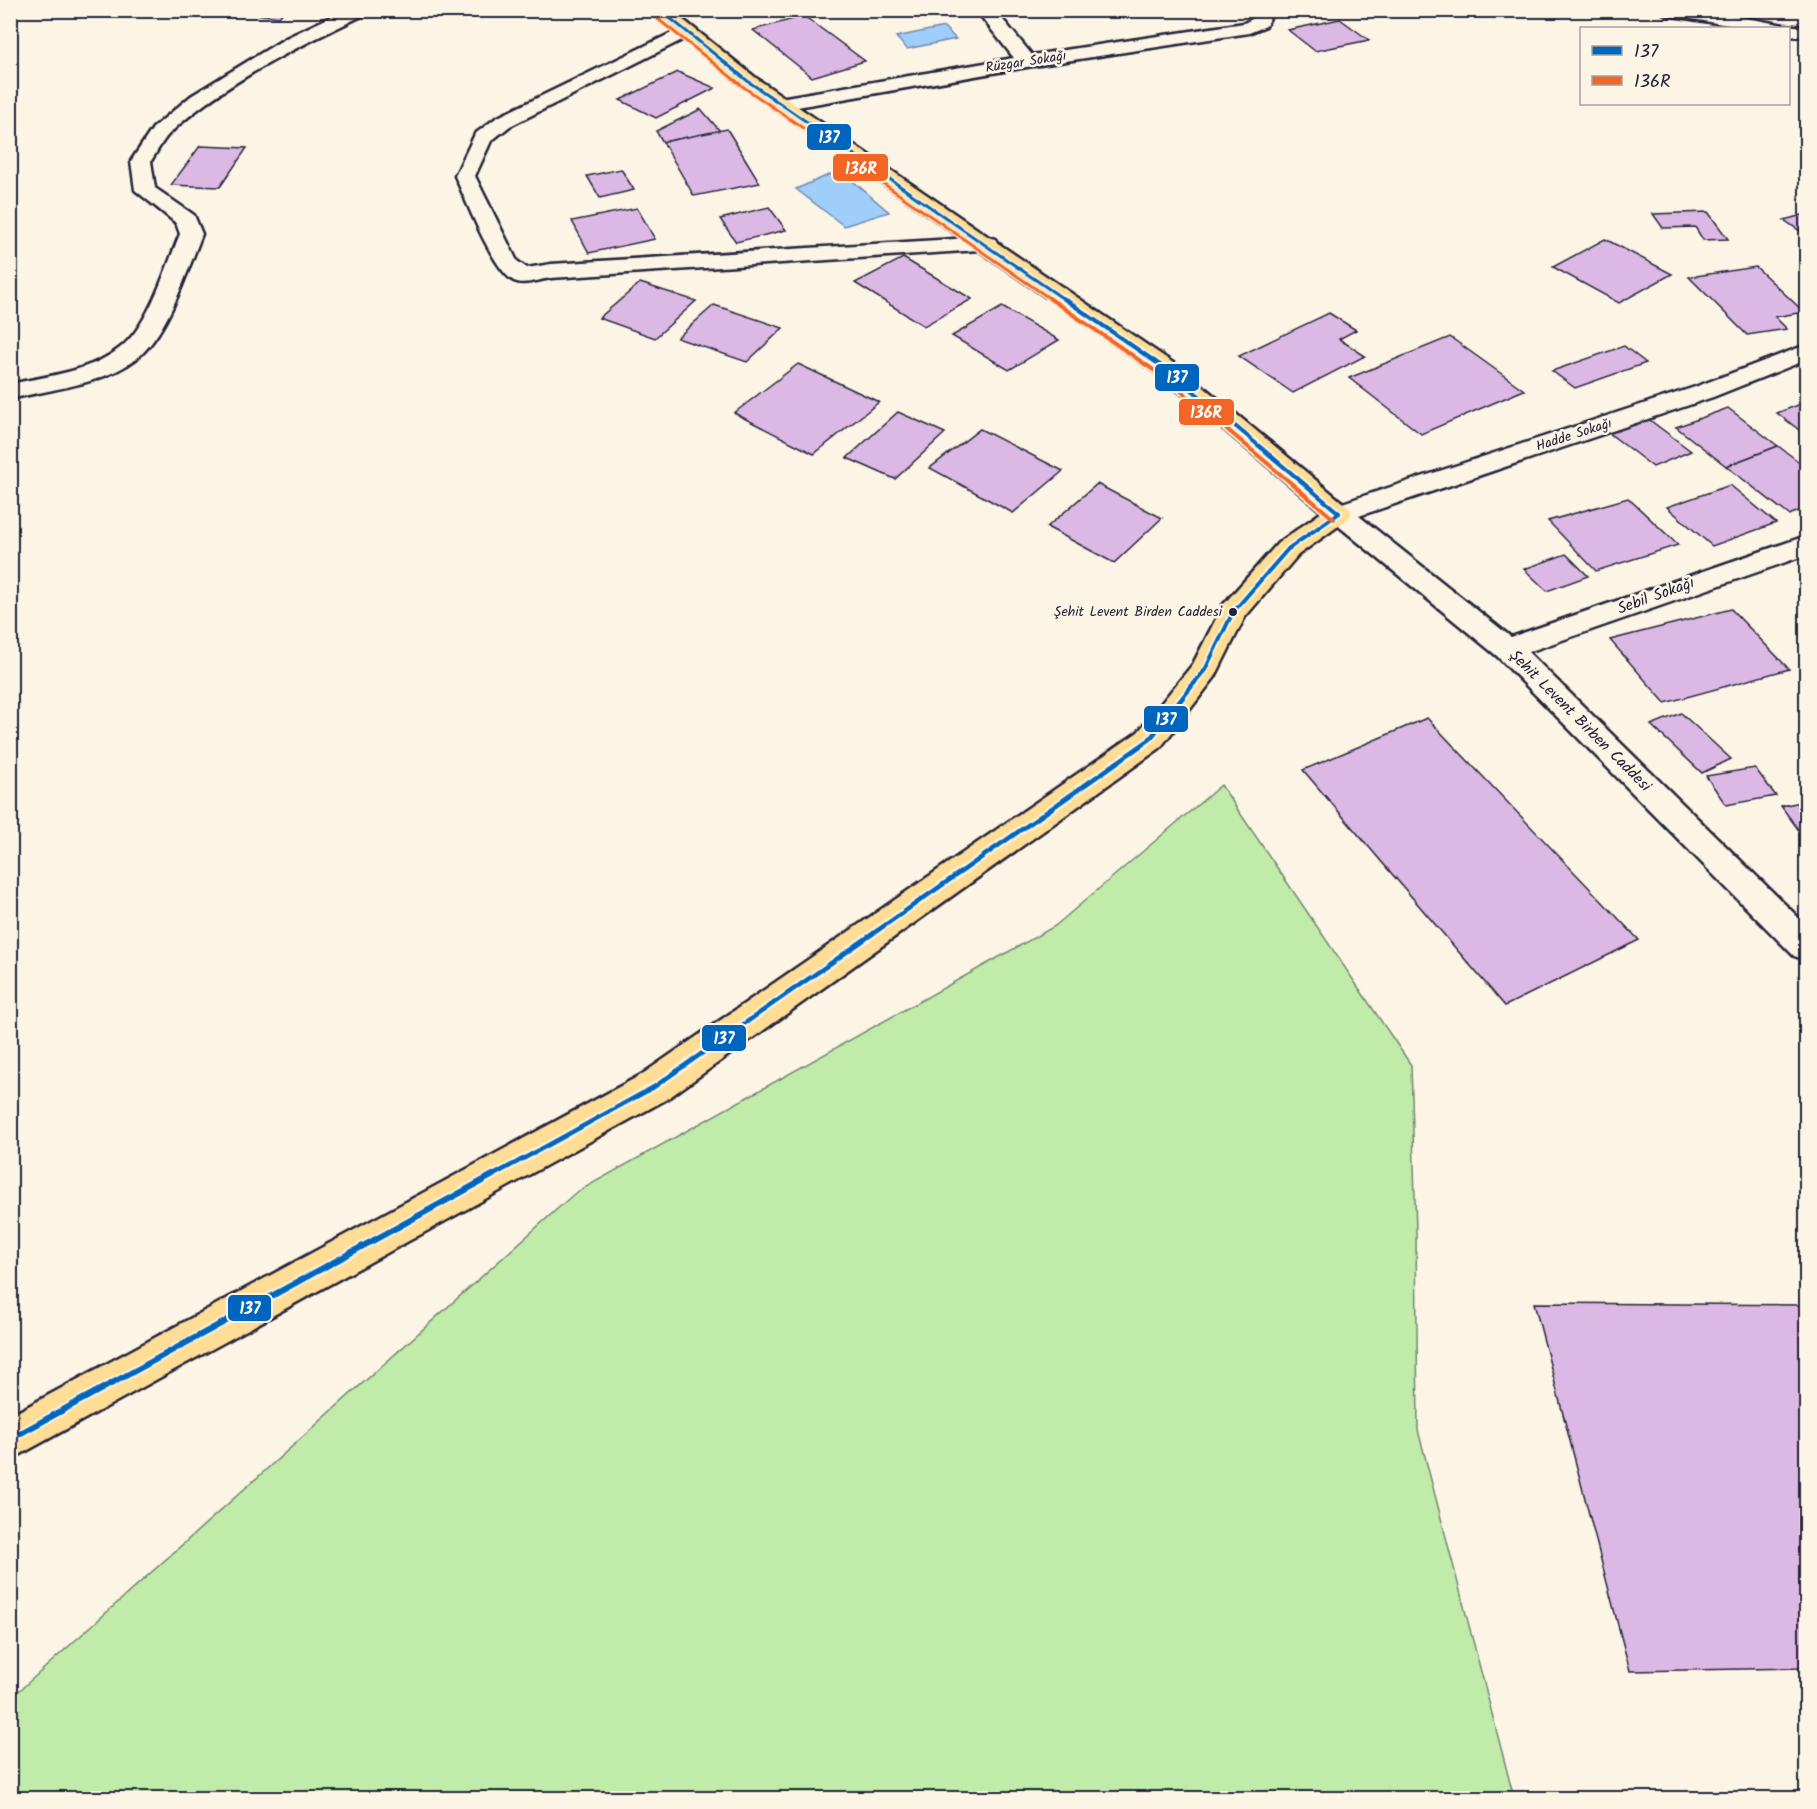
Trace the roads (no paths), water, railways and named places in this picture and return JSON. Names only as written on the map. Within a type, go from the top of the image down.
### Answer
[{"type":"main road","points":[[10,1439],[654,1087],[1149,740],[1205,670],[1233,612],[1288,549],[1339,513],[1173,374],[987,244],[780,104],[684,32],[659,10]]},
{"type":"street","points":[[10,392],[98,369],[130,352],[153,321],[190,234],[186,220],[145,189],[141,161],[160,132],[198,100],[293,42],[360,10]]},
{"type":"street","points":[[985,10],[1027,62]]},
{"type":"street","name":"Rüzgar Sokağı","points":[[780,104],[1027,62],[1249,28],[1260,22],[1263,14],[1260,10]]},
{"type":"street","points":[[1667,10],[1772,27]]},
{"type":"street","points":[[1790,30],[1806,32]]},
{"type":"street","points":[[684,32],[503,122],[482,138],[465,176],[508,264],[522,276],[551,271],[987,244]]},
{"type":"street","name":"Hadde Sokağı","points":[[1339,513],[1704,392],[1806,352]]},
{"type":"street","name":"Şehit Levent Birben Caddesi","points":[[1339,513],[1507,649],[1806,946]]},
{"type":"street","name":"Sebil Sokağı","points":[[1507,649],[1806,545]]},
{"type":"water","points":[[944,27],[956,39],[907,49],[896,37]]},
{"type":"water","points":[[840,170],[889,212],[844,226],[796,189]]},
{"type":"place","name":"Şehit Levent Birden Caddesi","points":[[1233,612]]}]
